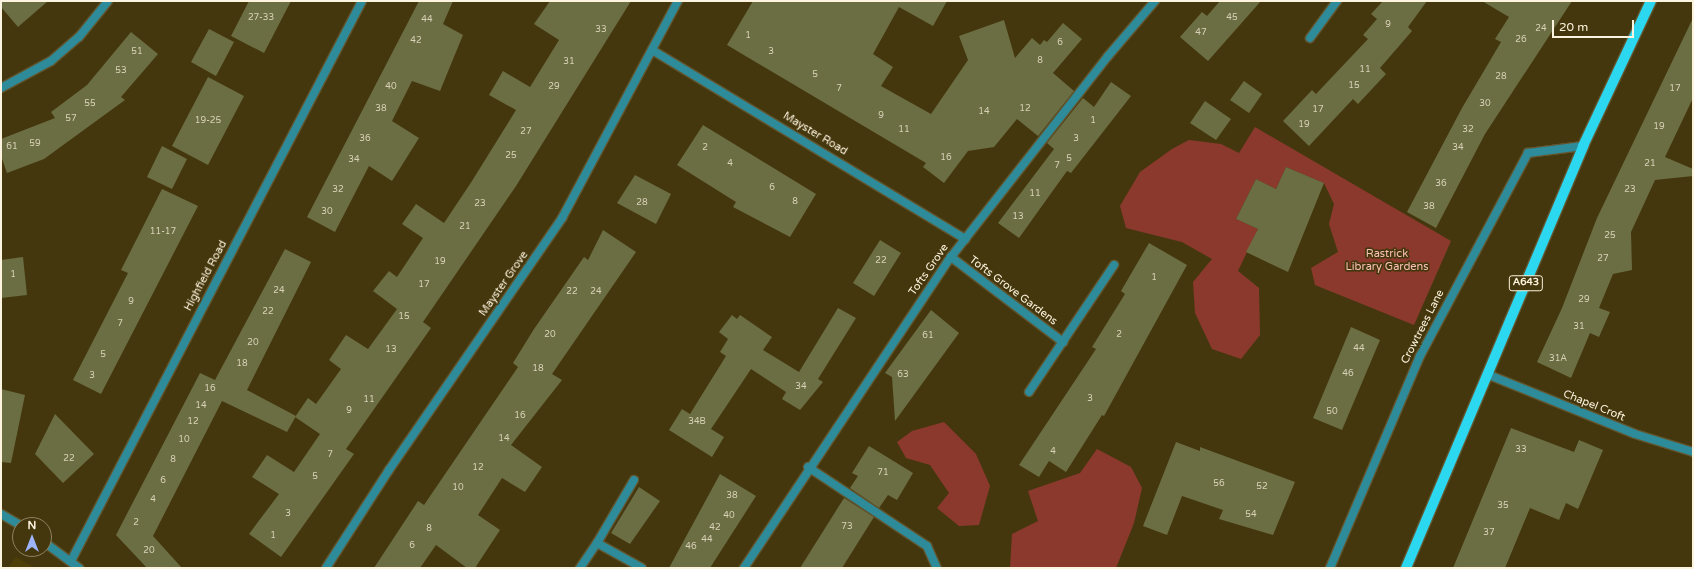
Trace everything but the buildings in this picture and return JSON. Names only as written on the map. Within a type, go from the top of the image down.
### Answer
[{"type":"main road","name":"A643","points":[[1406,568],[1489,375],[1582,146],[1651,1]]},
{"type":"street","points":[[1,88],[51,61],[79,37],[108,1]]},
{"type":"street","name":"Highfield Road","points":[[71,561],[362,1]]},
{"type":"street","name":"Mayster Grove","points":[[326,568],[389,470],[562,218],[678,1]]},
{"type":"street","name":"Tofts Grove","points":[[744,568],[808,467],[951,258],[1108,56],[1155,1]]},
{"type":"street","points":[[1310,38],[1337,1]]},
{"type":"street","name":"Mayster Road","points":[[652,50],[966,239]]},
{"type":"street","name":"Crowtrees Lane","points":[[1330,568],[1420,356],[1528,153],[1582,146]]},
{"type":"street","name":"Tofts Grove Gardens","points":[[951,258],[1063,342]]},
{"type":"street","name":"Tofts Grove Gardens","points":[[1029,392],[1114,265]]},
{"type":"street","name":"Chapel Croft","points":[[1489,375],[1635,434],[1693,452]]},
{"type":"street","points":[[808,467],[927,546],[936,568]]},
{"type":"street","points":[[580,568],[597,543],[634,480]]},
{"type":"street","points":[[1,514],[12,520]]},
{"type":"street","points":[[597,543],[642,568]]},
{"type":"street","points":[[52,548],[79,568]]},
{"type":"shaded area","points":[[16,557],[36,568],[8,568]]},
{"type":"green space","name":"Rastrick Library Gardens","points":[[1255,127],[1451,241],[1414,325],[1315,285],[1311,268],[1338,252],[1329,224],[1334,204],[1324,183],[1286,167],[1276,189],[1256,179],[1236,219],[1258,229],[1238,271],[1259,288],[1260,335],[1241,359],[1212,349],[1195,313],[1193,282],[1212,259],[1182,242],[1126,228],[1120,206],[1140,172],[1172,149],[1189,140],[1221,144],[1239,153]]},
{"type":"green space","points":[[944,422],[976,454],[990,486],[979,525],[959,526],[937,508],[949,493],[930,465],[906,458],[897,442],[912,431]]},
{"type":"green space","points":[[1097,449],[1131,467],[1142,488],[1134,523],[1116,568],[1010,568],[1012,534],[1038,521],[1028,491],[1080,473]]}]
